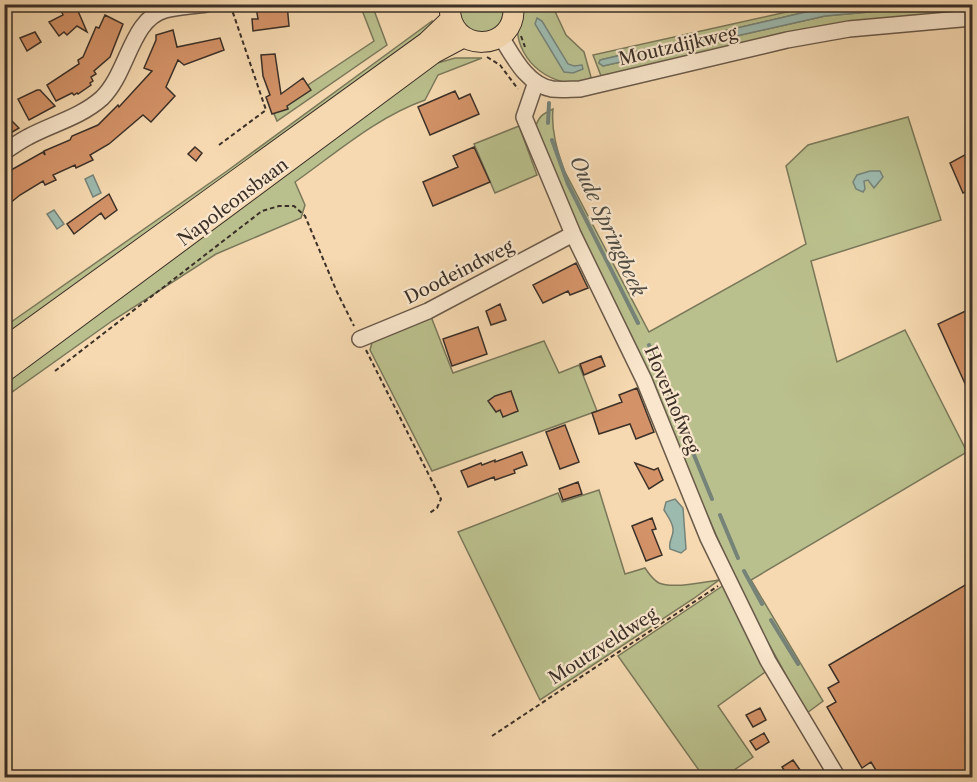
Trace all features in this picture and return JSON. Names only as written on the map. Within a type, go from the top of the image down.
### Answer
[{"type":"main road","points":[[451,12],[458,32],[472,41],[482,43],[501,37],[508,30],[512,21],[513,4]]},
{"type":"main road","name":"Napoleonsbaan","points":[[4,348],[427,42],[451,12]]},
{"type":"main road","name":"Napoleonsbaan","points":[[4,372],[434,53],[464,37]]},
{"type":"street","points":[[4,152],[27,137],[83,111],[102,97],[114,84],[124,66],[138,32],[154,15],[164,10],[206,4]]},
{"type":"street","name":"Moutzdijkweg","points":[[536,82],[551,89],[580,89],[787,40],[849,29],[972,21]]},
{"type":"street","points":[[501,37],[522,69],[536,82]]},
{"type":"street","name":"Hoverhofweg","points":[[536,82],[524,117],[573,234],[644,380],[708,538],[768,661],[838,777]]},
{"type":"street","name":"Doodeindweg","points":[[360,339],[428,311],[573,234]]},
{"type":"path","points":[[219,145],[266,110],[230,4]]},
{"type":"path","points":[[521,31],[522,42],[528,54]]},
{"type":"path","points":[[55,371],[262,212],[279,206],[294,206],[305,216],[337,292],[441,499],[437,508],[428,514]]},
{"type":"path","name":"Moutzveldweg","points":[[492,736],[728,579]]},
{"type":"green space","points":[[502,4],[502,17],[498,26],[490,31],[481,33],[472,31],[464,25],[461,17],[462,5]]},
{"type":"green space","points":[[360,5],[372,5],[387,45],[277,121],[272,109],[374,41]]},
{"type":"green space","points":[[523,5],[552,5],[566,35],[584,52],[591,77],[587,81],[563,82],[540,71],[531,62],[519,42],[519,18]]},
{"type":"green space","points":[[818,5],[865,5],[823,8],[601,60],[599,63],[603,66],[825,16],[945,5],[972,5],[972,12],[828,26],[601,76],[593,55]]},
{"type":"green space","points":[[432,21],[434,33],[5,336],[4,327],[227,171]]},
{"type":"green space","points":[[434,58],[438,63],[455,58],[482,58],[438,75],[425,100],[407,107],[374,126],[295,182],[305,205],[301,218],[216,254],[112,321],[5,397],[5,379]]},
{"type":"green space","points":[[553,109],[555,140],[564,170],[649,332],[806,244],[786,166],[808,145],[908,117],[941,220],[811,261],[837,362],[905,330],[967,452],[751,580],[823,701],[807,713],[755,619],[727,560],[535,129],[541,116]]},
{"type":"green space","points":[[519,126],[537,175],[495,193],[474,144]]},
{"type":"green space","points":[[430,314],[453,373],[544,341],[559,373],[579,365],[597,411],[432,471],[370,350],[373,339]]},
{"type":"green space","points":[[599,490],[625,574],[645,568],[651,577],[665,585],[719,580],[540,700],[458,532],[558,493],[562,502]]},
{"type":"green space","points":[[724,585],[768,670],[718,706],[753,757],[724,777],[712,777],[707,773],[703,776],[618,656]]},
{"type":"shaded area","points":[[865,4],[945,5],[825,16],[603,66],[599,63],[600,60],[823,8]]},
{"type":"shaded area","points":[[537,18],[542,21],[568,64],[582,65],[583,69],[573,73],[564,72],[535,24]]},
{"type":"shaded area","points":[[880,171],[883,177],[874,188],[868,180],[864,181],[863,192],[856,189],[853,182],[857,175]]},
{"type":"shaded area","points":[[93,175],[101,193],[93,197],[85,179]]},
{"type":"shaded area","points":[[54,210],[64,224],[57,229],[47,214]]},
{"type":"shaded area","points":[[675,499],[683,508],[686,549],[681,553],[670,549],[673,527],[664,510],[666,502]]},
{"type":"building","points":[[58,4],[75,4],[87,32],[77,26],[67,35],[64,32],[59,36],[49,22],[63,15]]},
{"type":"building","points":[[287,4],[289,26],[253,31],[252,19],[258,19],[256,7]]},
{"type":"building","points":[[105,15],[123,24],[110,57],[94,71],[96,74],[91,77],[93,81],[91,85],[78,94],[72,93],[56,101],[47,85],[79,64],[78,60],[83,57],[96,27],[99,28]]},
{"type":"building","points":[[173,30],[177,47],[220,38],[224,50],[184,65],[178,60],[166,87],[175,96],[151,122],[143,115],[109,144],[90,155],[93,160],[53,175],[56,180],[45,185],[43,181],[4,208],[4,174],[43,152],[45,155],[44,151],[70,140],[72,136],[98,125],[118,105],[119,107],[152,71],[144,68],[156,35]]},
{"type":"building","points":[[35,32],[41,42],[27,51],[20,38]]},
{"type":"building","points":[[275,54],[281,94],[303,78],[311,90],[287,106],[288,109],[272,114],[266,97],[270,95],[263,76],[261,55]]},
{"type":"building","points":[[40,90],[55,106],[29,120],[18,99]]},
{"type":"building","points":[[455,91],[459,99],[470,94],[479,114],[430,135],[418,107]]},
{"type":"building","points":[[4,113],[19,128],[4,137]]},
{"type":"building","points":[[195,147],[202,153],[196,161],[188,154]]},
{"type":"building","points":[[474,147],[490,182],[433,206],[423,182],[458,167],[453,156]]},
{"type":"building","points":[[972,151],[972,189],[963,193],[950,163]]},
{"type":"building","points":[[109,194],[117,210],[105,219],[101,213],[74,234],[67,224]]},
{"type":"building","points":[[576,263],[588,288],[570,295],[568,291],[543,303],[533,285]]},
{"type":"building","points":[[500,304],[506,320],[491,325],[486,311]]},
{"type":"building","points":[[972,308],[972,399],[938,324]]},
{"type":"building","points":[[478,327],[487,354],[452,366],[443,339]]},
{"type":"building","points":[[601,356],[605,366],[584,375],[580,364]]},
{"type":"building","points":[[637,388],[654,432],[636,439],[630,424],[599,434],[592,413],[622,402],[619,395]]},
{"type":"building","points":[[511,391],[518,411],[503,417],[500,410],[496,412],[488,401]]},
{"type":"building","points":[[565,425],[579,462],[560,469],[546,432]]},
{"type":"building","points":[[522,452],[527,465],[514,470],[515,473],[495,480],[494,477],[468,487],[461,471]]},
{"type":"building","points":[[635,463],[654,470],[658,468],[663,480],[649,489]]},
{"type":"building","points":[[578,482],[582,494],[563,500],[559,489]]},
{"type":"building","points":[[652,518],[656,529],[652,530],[662,555],[646,561],[632,526]]},
{"type":"building","points":[[972,581],[972,777],[880,777],[871,762],[862,768],[827,707],[836,702],[828,688],[839,682],[829,665]]},
{"type":"building","points":[[760,708],[766,720],[753,727],[746,715]]},
{"type":"building","points":[[764,733],[769,742],[756,750],[750,741]]},
{"type":"building","points":[[793,760],[805,777],[789,777],[782,767]]},
{"type":"waterway","name":"Oude Springbeek","points":[[548,123],[549,103]]},
{"type":"waterway","name":"Oude Springbeek","points":[[552,140],[568,184],[638,323]]},
{"type":"waterway","name":"Oude Springbeek","points":[[649,345],[712,499]]},
{"type":"waterway","name":"Oude Springbeek","points":[[720,515],[738,558]]},
{"type":"waterway","name":"Oude Springbeek","points":[[744,571],[762,604]]},
{"type":"waterway","name":"Oude Springbeek","points":[[771,620],[798,664]]}]
